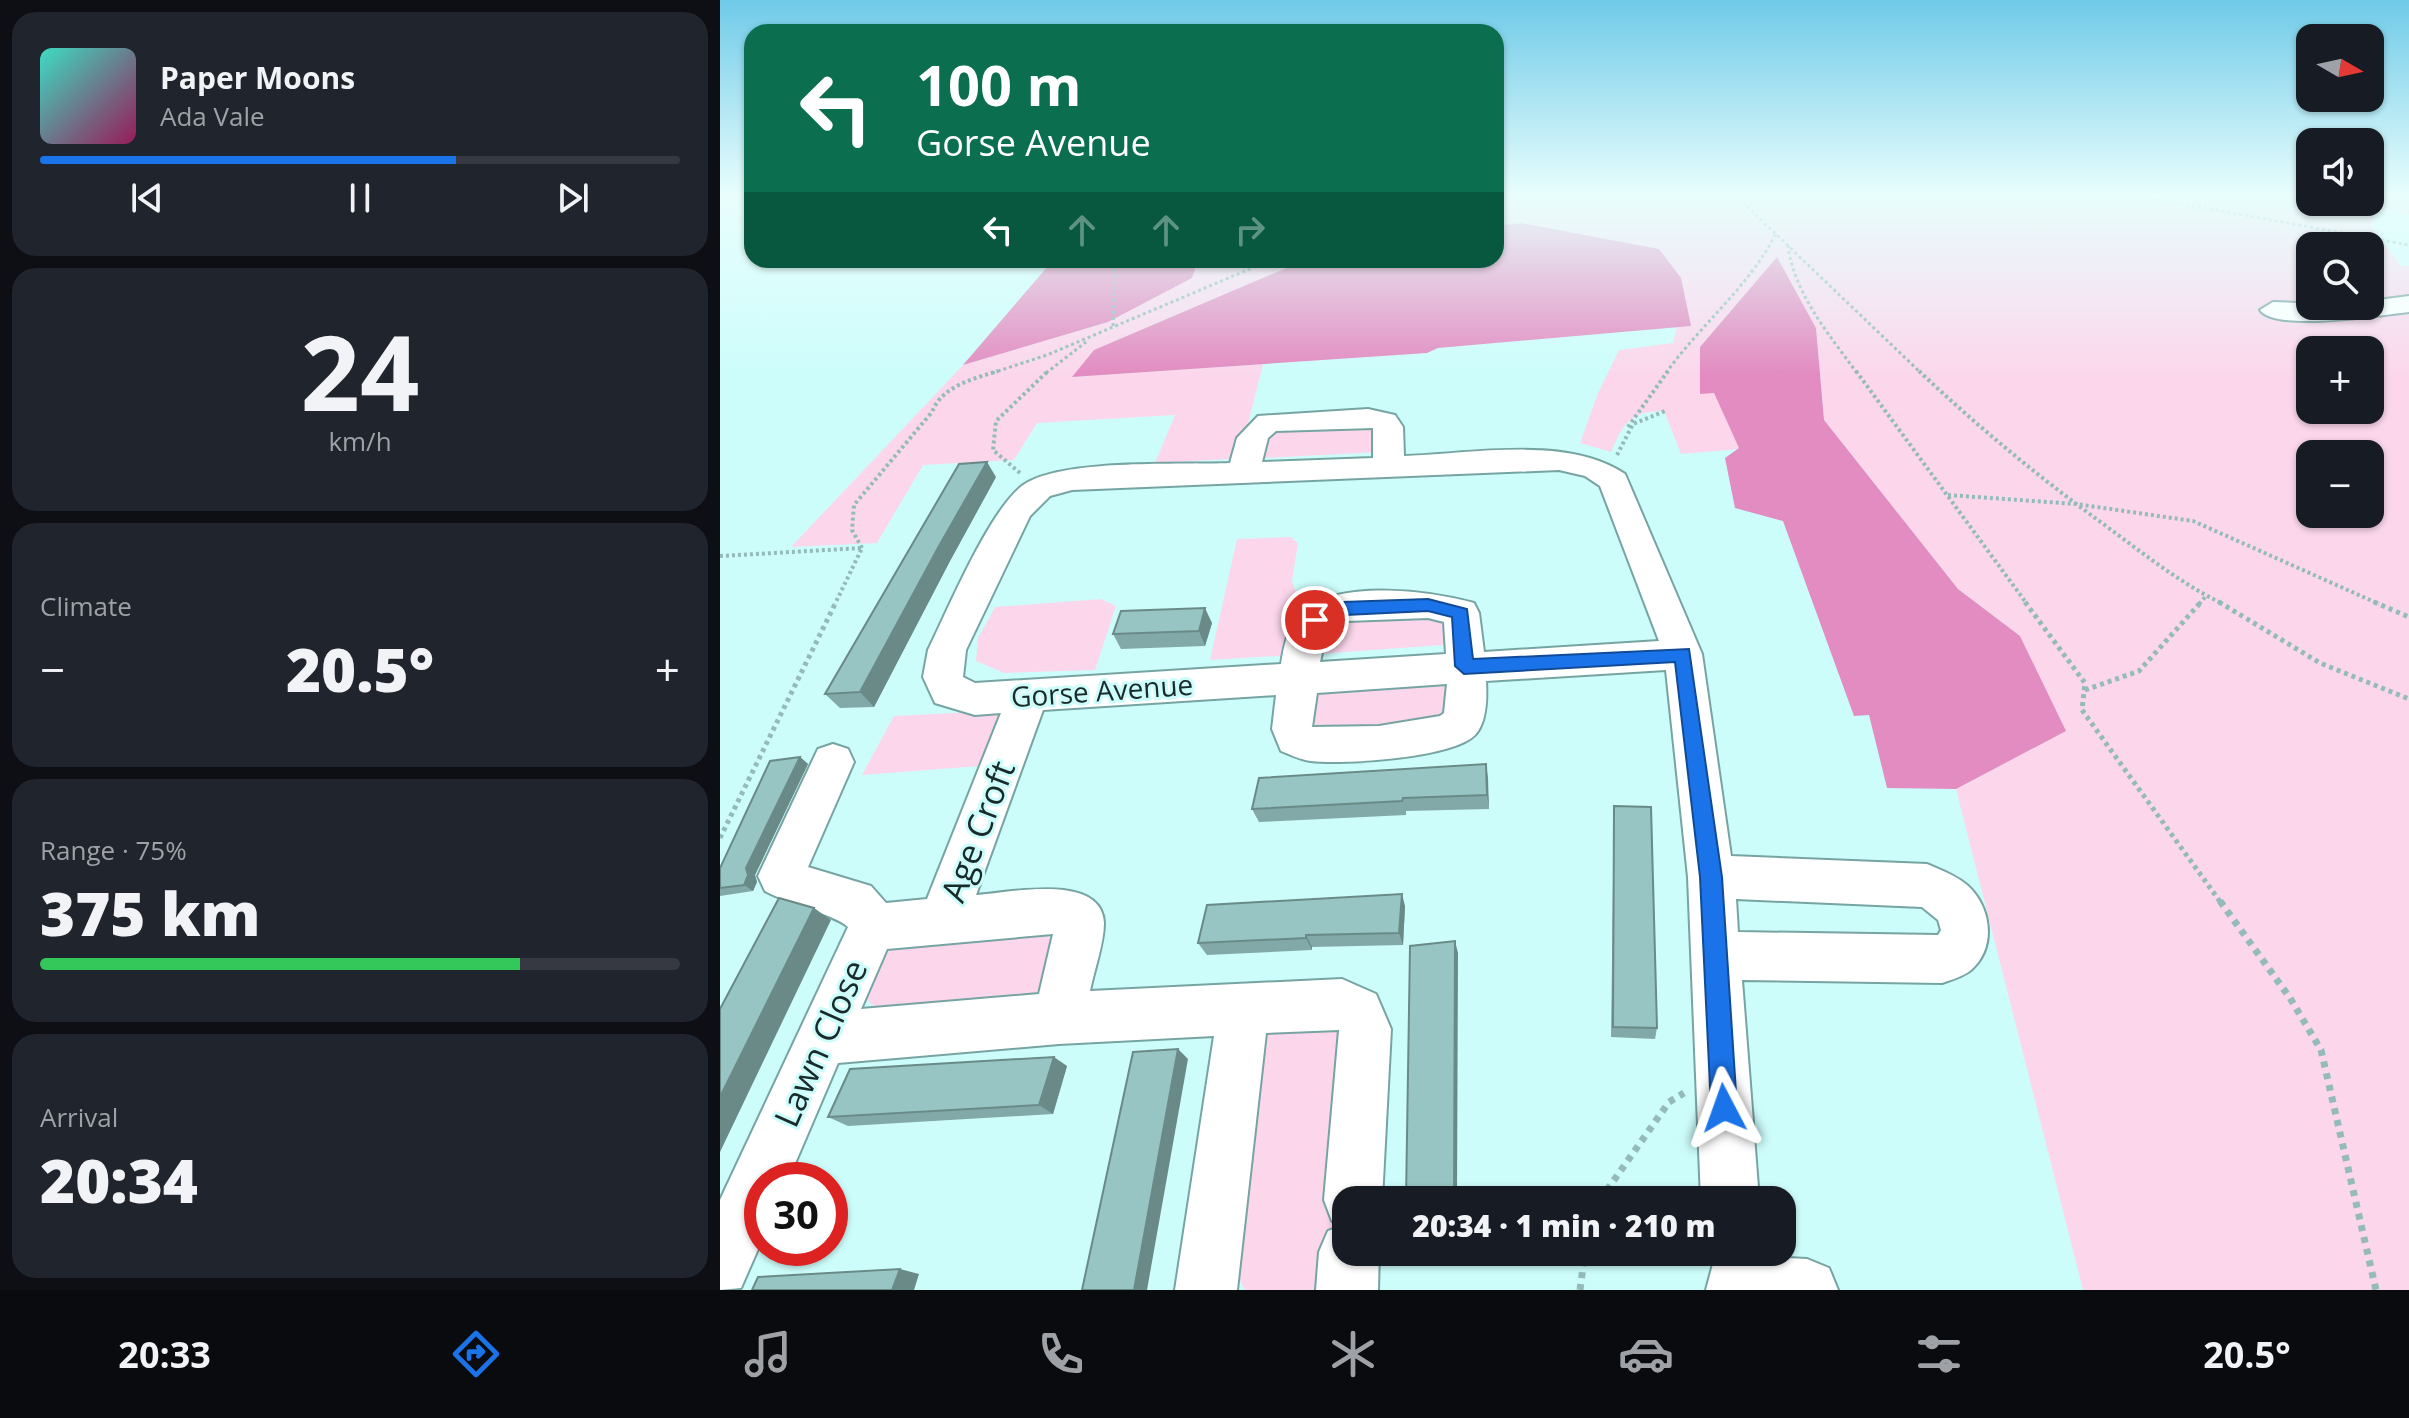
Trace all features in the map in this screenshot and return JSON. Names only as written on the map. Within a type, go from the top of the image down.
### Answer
[{"type":"street","points":[[2273,310],[2327,313],[2409,304]]},
{"type":"street","points":[[1244,475],[1251,437],[1256,428],[1269,422],[1368,418],[1384,421],[1388,427],[1389,468]]},
{"type":"street","points":[[1039,489],[1071,480],[1559,460],[1595,468],[1614,481],[1683,654],[1711,877],[1729,1186]]},
{"type":"street","name":"Gorse Avenue","points":[[1039,489],[1016,510],[947,650],[943,677],[949,692],[975,699],[1683,654]]},
{"type":"street","points":[[1428,605],[1461,613],[1466,707],[1462,722],[1454,730],[1440,735],[1308,746],[1294,737],[1299,677],[1310,627],[1322,615],[1343,608],[1428,605]]},
{"type":"street","name":"Age Croft","points":[[1028,696],[943,920],[1066,910],[1074,914],[1080,921],[1080,935],[1059,1018]]},
{"type":"street","points":[[833,762],[781,876],[803,887],[851,897],[868,911],[872,927]]},
{"type":"street","points":[[1711,877],[1927,886],[1954,903],[1961,912],[1966,935],[1954,953],[1942,959],[1714,956]]},
{"type":"street","name":"Lawn Close","points":[[720,1267],[872,927],[943,920]]},
{"type":"street","points":[[821,1038],[1059,1018],[1342,1004],[1358,1012],[1365,1029],[1354,1186]]},
{"type":"street","points":[[1206,1290],[1243,1011]]},
{"type":"street","points":[[1347,1290],[1348,1266]]},
{"type":"street","points":[[1734,1276],[1807,1290]]},
{"type":"path","points":[[1606,476],[1628,427],[1686,345],[1765,254]]},
{"type":"path","points":[[1789,254],[1790,264],[1824,327],[2085,683],[2082,710],[2290,998],[2321,1050],[2376,1290]]},
{"type":"path","points":[[1797,254],[1980,429],[2187,586],[2320,663],[2409,699]]},
{"type":"path","points":[[1112,268],[1115,272],[1115,327]]},
{"type":"path","points":[[862,548],[852,530],[854,505],[932,412],[938,397],[969,380],[1047,355],[1252,268]]},
{"type":"path","points":[[1039,489],[993,450],[996,421],[1023,399],[1062,355],[1115,327]]},
{"type":"path","points":[[1628,427],[1643,415],[1665,411]]},
{"type":"path","points":[[1947,495],[2076,504],[2193,521],[2409,617]]},
{"type":"path","points":[[720,556],[862,548]]},
{"type":"path","points":[[720,838],[862,548]]},
{"type":"path","points":[[2084,690],[2139,671],[2207,595]]},
{"type":"path","points":[[1610,1186],[1669,1102],[1688,1091]]},
{"type":"path","points":[[1580,1290],[1583,1266]]},
{"type":"shaded area","points":[[1504,254],[1663,254],[1681,278],[1691,326],[1438,348],[1427,353],[1072,377],[1094,350],[1286,268],[1504,268]]},
{"type":"shaded area","points":[[1661,254],[2296,254],[2296,320],[2384,320],[2384,254],[2392,254],[2401,266],[2409,266],[2409,1290],[2083,1290],[1956,789],[2065,731],[2020,636],[1958,589],[1824,420],[1816,328],[1777,257],[1700,347],[1700,393],[1714,392],[1740,449],[1681,454],[1664,411],[1643,414],[1630,421],[1611,452],[1580,443],[1598,393],[1619,350],[1673,343],[1677,327],[1691,326]]},
{"type":"shaded area","points":[[1777,257],[1816,328],[1824,420],[1958,589],[2020,636],[2066,731],[1956,789],[1887,788],[1869,715],[1854,716],[1783,521],[1735,508],[1725,458],[1739,448],[1714,393],[1700,394],[1700,347]]},
{"type":"shaded area","points":[[1046,268],[1195,268],[1192,278],[1108,322],[963,365]]},
{"type":"shaded area","points":[[1195,268],[1286,268],[1094,350],[1073,377],[1263,364],[1241,452],[1231,459],[1155,463],[1175,415],[1037,423],[1014,460],[923,465],[877,543],[791,547],[963,365],[1108,322],[1191,278]]},
{"type":"shaded area","points":[[1379,426],[1379,452],[1264,458],[1267,438],[1286,427]]},
{"type":"shaded area","points":[[1291,537],[1298,543],[1292,581],[1299,603],[1290,650],[1278,656],[1210,660],[1237,539]]},
{"type":"shaded area","points":[[1101,599],[1116,606],[1095,670],[1004,673],[976,661],[978,638],[995,607]]},
{"type":"shaded area","points":[[1448,615],[1457,644],[1318,654],[1325,623],[1337,616]]},
{"type":"shaded area","points":[[1458,688],[1441,722],[1322,733],[1310,718],[1317,693]]},
{"type":"shaded area","points":[[993,711],[1003,718],[980,766],[862,775],[894,716]]},
{"type":"shaded area","points":[[1041,929],[1054,943],[1047,981],[1033,996],[879,1010],[867,1000],[868,977],[882,957],[902,941]]},
{"type":"shaded area","points":[[1326,1020],[1340,1031],[1348,1072],[1337,1186],[1332,1186],[1332,1242],[1328,1284],[1324,1290],[1245,1290],[1235,1271],[1264,1037],[1277,1022]]},
{"type":"building","points":[[987,462],[860,692],[825,694],[959,464]]},
{"type":"building","points":[[1205,608],[1199,631],[1113,634],[1121,611]]},
{"type":"building","points":[[800,757],[746,868],[748,875],[744,885],[720,888],[720,868],[770,761]]},
{"type":"building","points":[[1486,764],[1487,795],[1252,809],[1259,778]]},
{"type":"building","points":[[1614,806],[1651,807],[1657,1028],[1613,1027]]},
{"type":"building","points":[[1402,894],[1399,933],[1306,935],[1306,938],[1198,943],[1207,905]]},
{"type":"building","points":[[779,898],[814,908],[720,1097],[720,1009]]},
{"type":"building","points":[[1455,941],[1454,1186],[1406,1186],[1410,946]]},
{"type":"building","points":[[1178,1049],[1134,1290],[1082,1290],[1133,1052]]},
{"type":"building","points":[[1054,1057],[1039,1105],[828,1117],[850,1069]]},
{"type":"building","points":[[900,1269],[892,1290],[752,1290],[758,1277]]},
{"type":"route","points":[[1315,620],[1343,608],[1428,605],[1461,613],[1464,666],[1683,654],[1711,877],[1724,1108]]}]
